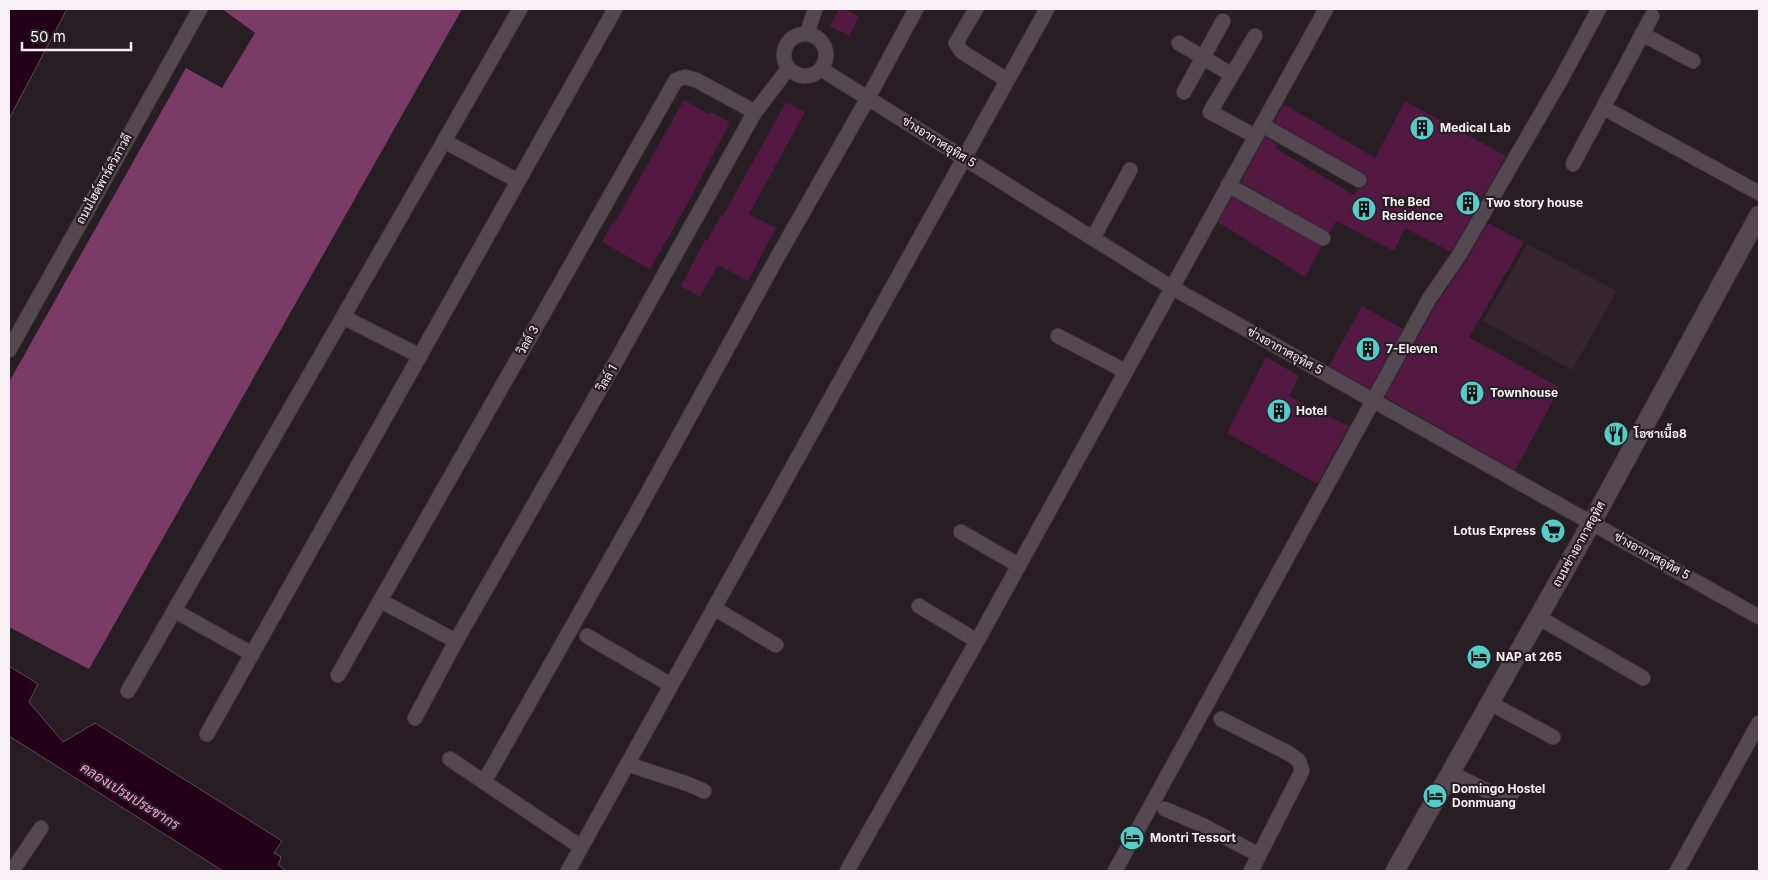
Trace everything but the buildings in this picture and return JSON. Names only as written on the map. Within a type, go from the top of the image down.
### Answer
[{"type":"street","name":"ถนนไฮด์พาร์ควิภาวดี","points":[[9,350],[200,9]]},
{"type":"street","points":[[128,691],[520,9]]},
{"type":"street","points":[[207,734],[615,9]]},
{"type":"street","points":[[808,34],[815,9]]},
{"type":"street","points":[[484,782],[641,505],[916,9]]},
{"type":"street","points":[[976,9],[956,43],[962,52],[1007,80]]},
{"type":"street","points":[[568,871],[1047,9]]},
{"type":"street","points":[[847,871],[977,641],[1326,9]]},
{"type":"street","points":[[1115,871],[1429,299],[1458,257],[1556,89],[1600,9]]},
{"type":"street","points":[[1573,164],[1652,16]]},
{"type":"street","points":[[1184,92],[1223,21]]},
{"type":"street","points":[[799,34],[808,34],[815,36],[825,47],[825,62],[816,74],[801,77],[788,69],[784,62],[783,53],[786,45],[792,38],[799,34]]},
{"type":"street","points":[[1642,34],[1693,60]]},
{"type":"street","points":[[1254,36],[1210,112],[1258,130],[1359,180]]},
{"type":"street","points":[[1180,44],[1232,75]]},
{"type":"street","name":"วิลล์ 1","points":[[414,718],[755,112],[788,69]]},
{"type":"street","name":"ช่างอากาศอุทิศ 5","points":[[821,69],[1171,287],[1759,617]]},
{"type":"street","name":"วิลล์ 3","points":[[338,675],[676,80],[685,77],[696,80],[755,112]]},
{"type":"street","points":[[1604,108],[1759,193]]},
{"type":"street","points":[[444,141],[518,181]]},
{"type":"street","points":[[1093,238],[1130,170]]},
{"type":"street","points":[[1228,185],[1323,238]]},
{"type":"street","name":"ถนนช่างอากาศอุทิศ","points":[[1395,871],[1592,522],[1759,215]]},
{"type":"street","points":[[343,317],[420,356]]},
{"type":"street","points":[[1058,336],[1125,371]]},
{"type":"street","points":[[961,532],[1018,565]]},
{"type":"street","points":[[381,601],[456,642]]},
{"type":"street","points":[[919,606],[977,641]]},
{"type":"street","points":[[714,608],[776,646]]},
{"type":"street","points":[[175,612],[252,654]]},
{"type":"street","points":[[1538,617],[1643,678]]},
{"type":"street","points":[[587,636],[671,685]]},
{"type":"street","points":[[1490,703],[1554,737]]},
{"type":"street","points":[[1221,719],[1290,754],[1299,761],[1302,771],[1251,871]]},
{"type":"street","points":[[1677,871],[1759,723]]},
{"type":"street","points":[[450,759],[581,847]]},
{"type":"street","points":[[627,764],[704,791]]},
{"type":"street","points":[[1451,772],[1503,799],[1509,798],[1514,790]]},
{"type":"street","points":[[1165,809],[1202,825],[1259,856]]},
{"type":"street","points":[[12,871],[41,828]]},
{"type":"shaded area","points":[[222,9],[462,9],[89,669],[9,627],[9,382],[186,68],[222,88],[255,33]]},
{"type":"shaded area","points":[[1527,244],[1617,291],[1572,370],[1483,321]]},
{"type":"water","points":[[9,9],[67,9],[9,119]]},
{"type":"water","name":"คลองเปรมประชากร","points":[[9,666],[38,684],[29,702],[63,742],[95,723],[282,841],[274,853],[281,857],[278,865],[286,871],[223,871],[9,736]]},
{"type":"place","name":"Medical Lab","points":[[1422,128]]},
{"type":"place","name":"Two story house","points":[[1468,203]]},
{"type":"place","name":"The Bed Residence","points":[[1364,209]]},
{"type":"place","name":"7-Eleven","points":[[1368,349]]},
{"type":"place","name":"Townhouse","points":[[1472,393]]},
{"type":"place","name":"Hotel","points":[[1279,411]]},
{"type":"place","name":"โอชาเนื้อ8","points":[[1616,434]]},
{"type":"place","name":"Lotus Express","points":[[1553,531]]},
{"type":"place","name":"NAP at 265","points":[[1479,657]]},
{"type":"place","name":"Domingo Hostel Donmuang","points":[[1435,796]]},
{"type":"place","name":"Montri Tessort","points":[[1132,838]]}]
